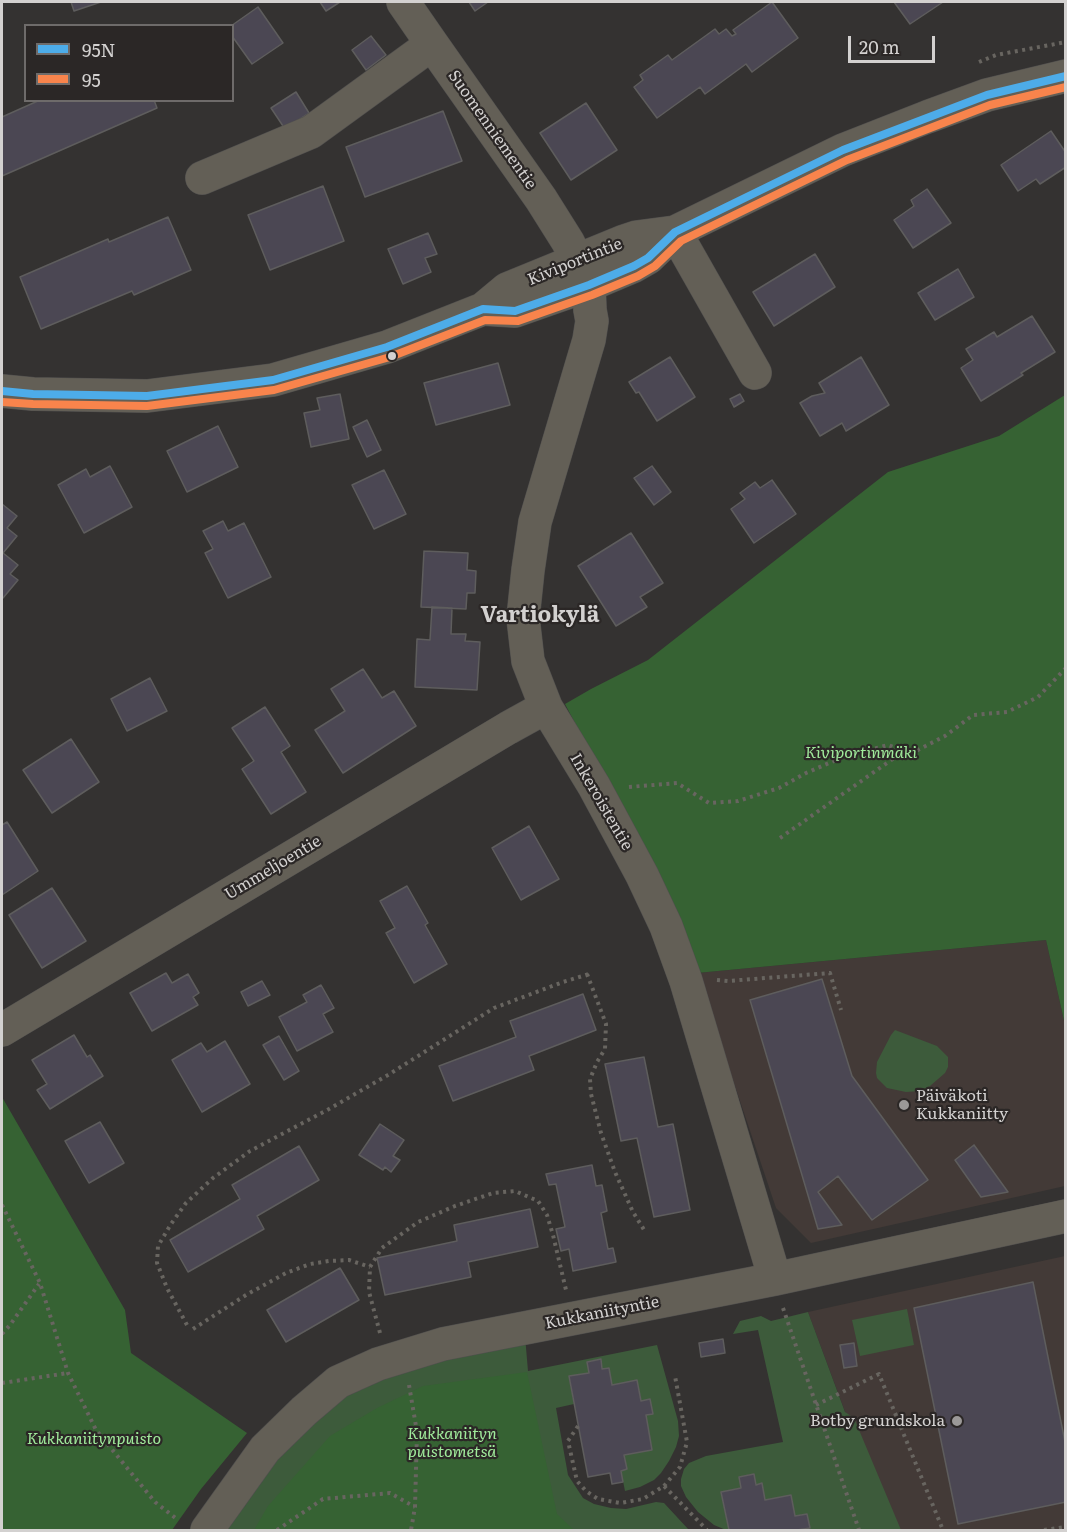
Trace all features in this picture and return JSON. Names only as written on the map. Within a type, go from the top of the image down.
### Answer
[{"type":"street","name":"Suomenniementie","points":[[403,2],[540,199],[568,242],[583,273]]},
{"type":"street","points":[[202,178],[311,132],[432,44]]},
{"type":"street","name":"Kiviportintie","points":[[2,391],[33,394],[147,396],[273,380],[387,347],[483,309],[515,311],[583,273],[634,266],[648,258],[675,231],[843,150],[987,95],[1065,76]]},
{"type":"street","points":[[675,231],[755,373]]},
{"type":"street","name":"Inkeroistentie","points":[[583,273],[592,321],[589,340],[535,522],[523,618],[528,661],[546,707],[594,786],[642,875],[666,926],[686,981],[778,1292]]},
{"type":"street","name":"Ummeljoentie","points":[[2,1030],[546,707]]},
{"type":"street","name":"Kukkaniityntie","points":[[194,1527],[265,1449],[304,1411],[338,1382],[378,1364],[443,1344],[778,1292],[1065,1216]]},
{"type":"path","points":[[594,786],[631,787],[677,783],[709,803],[738,801],[779,788],[843,757],[888,745],[914,752],[945,736],[973,715],[1007,712],[1038,697],[1065,668]]},
{"type":"path","points":[[780,838],[904,751]]},
{"type":"path","points":[[708,979],[728,981],[830,973],[841,1010]]},
{"type":"path","points":[[187,1324],[167,1288],[157,1263],[158,1246],[186,1203],[213,1178],[250,1151],[388,1075],[494,1008],[588,974],[606,1024],[605,1049],[590,1079],[591,1095],[615,1172],[633,1212],[646,1233]]},
{"type":"path","points":[[382,1342],[369,1292],[370,1267],[382,1248],[418,1222],[493,1193],[515,1191],[537,1201],[547,1215],[568,1301]]},
{"type":"path","points":[[2,1205],[40,1283],[68,1372],[96,1430],[155,1502],[194,1527]]},
{"type":"path","points":[[193,1329],[246,1295],[302,1267],[328,1261],[349,1260],[370,1267]]},
{"type":"path","points":[[2,1334],[40,1283]]},
{"type":"path","points":[[778,1292],[859,1530]]},
{"type":"path","points":[[2,1383],[68,1372]]},
{"type":"path","points":[[816,1405],[879,1374],[943,1530]]},
{"type":"path","points":[[578,1426],[568,1441],[577,1481],[598,1499],[620,1503],[643,1499],[664,1486],[680,1467],[687,1442],[675,1376]]},
{"type":"path","points":[[411,1530],[415,1507],[417,1432],[408,1384],[416,1380]]},
{"type":"path","points":[[664,1486],[706,1530]]},
{"type":"path","points":[[277,1530],[323,1499],[390,1493],[415,1507]]},
{"type":"path","points":[[1044,1530],[1065,1527]]},
{"type":"shaded area","name":"Päiväkoti Kukkaniitty","points":[[1046,940],[1065,1025],[1065,1186],[811,1243],[776,1208],[697,973]]},
{"type":"shaded area","name":"Botby grundskola","points":[[1065,1256],[1065,1530],[889,1530],[808,1312]]},
{"type":"green space","name":"Kiviportinmäki","points":[[1065,395],[1065,1025],[1046,940],[697,973],[645,857],[565,704],[648,660],[888,472],[999,436]]},
{"type":"green space","points":[[895,1030],[937,1046],[948,1057],[948,1067],[945,1073],[930,1086],[920,1091],[906,1092],[887,1088],[877,1078],[877,1062]]},
{"type":"green space","name":"Kukkaniitynpuisto","points":[[2,1097],[125,1310],[131,1353],[247,1433],[201,1489],[172,1530],[2,1530]]},
{"type":"green space","points":[[907,1309],[914,1345],[860,1356],[852,1320]]},
{"type":"green space","points":[[808,1312],[845,1412],[854,1418],[901,1530],[797,1530],[810,1528],[807,1514],[795,1516],[765,1500],[762,1484],[756,1485],[753,1474],[739,1477],[741,1488],[721,1492],[729,1530],[726,1530],[714,1525],[698,1512],[686,1497],[681,1486],[684,1469],[689,1463],[706,1456],[783,1442],[758,1330],[733,1334],[740,1321],[761,1316],[771,1321]]},
{"type":"green space","name":"Kukkaniityn puistometsä","points":[[525,1336],[528,1371],[657,1345],[678,1421],[679,1436],[669,1461],[654,1480],[625,1491],[621,1471],[627,1469],[624,1455],[652,1449],[637,1381],[612,1385],[609,1369],[602,1369],[601,1359],[587,1362],[589,1373],[569,1377],[574,1404],[556,1408],[568,1475],[583,1498],[594,1504],[626,1509],[656,1502],[664,1503],[689,1530],[221,1530],[272,1454],[346,1390]]},
{"type":"green space","name":"Kukkaniityn puistometsä","points":[[527,1372],[557,1514],[574,1530],[254,1530],[268,1506],[330,1436],[377,1408],[423,1386]]},
{"type":"building","points":[[71,2],[101,2],[74,11]]},
{"type":"building","points":[[320,2],[340,2],[326,11]]},
{"type":"building","points":[[469,2],[488,2],[475,11]]},
{"type":"building","points":[[772,2],[798,38],[752,72],[746,64],[705,94],[700,87],[657,118],[634,87],[643,80],[640,75],[668,55],[672,60],[715,29],[719,34],[726,29],[732,36],[736,34],[733,30]]},
{"type":"building","points":[[894,2],[943,2],[910,24]]},
{"type":"building","points":[[258,7],[283,43],[252,64],[234,39],[234,24]]},
{"type":"building","points":[[371,36],[386,55],[366,70],[352,50]]},
{"type":"building","points":[[296,92],[309,113],[285,129],[271,108]]},
{"type":"building","points":[[36,102],[155,102],[157,108],[2,176],[2,117]]},
{"type":"building","points":[[586,103],[617,150],[571,180],[540,133]]},
{"type":"building","points":[[443,111],[462,161],[365,197],[346,147]]},
{"type":"building","points":[[1051,131],[1066,153],[1066,167],[1040,184],[1036,179],[1018,191],[1001,165]]},
{"type":"building","points":[[323,186],[344,241],[270,270],[248,215]]},
{"type":"building","points":[[927,189],[951,223],[913,248],[894,220],[914,206],[911,200]]},
{"type":"building","points":[[168,217],[191,270],[134,295],[132,291],[41,329],[20,277],[108,239],[109,242]]},
{"type":"building","points":[[428,233],[437,254],[425,258],[431,272],[403,284],[388,249]]},
{"type":"building","points":[[815,254],[835,287],[774,326],[753,292]]},
{"type":"building","points":[[958,269],[974,297],[935,320],[918,293]]},
{"type":"building","points":[[1032,316],[1055,352],[981,401],[961,368],[973,360],[966,349],[994,332],[997,337]]},
{"type":"building","points":[[670,357],[695,397],[657,421],[639,392],[636,393],[629,382]]},
{"type":"building","points":[[861,357],[889,405],[846,431],[842,423],[820,436],[800,403],[812,396],[825,393],[819,383]]},
{"type":"building","points":[[498,363],[510,405],[436,425],[424,383]]},
{"type":"building","points":[[340,394],[349,439],[311,447],[304,413],[320,410],[317,398]]},
{"type":"building","points":[[740,394],[744,401],[734,407],[730,399]]},
{"type":"building","points":[[367,420],[381,450],[367,457],[353,427]]},
{"type":"building","points":[[218,426],[238,467],[187,492],[167,451]]},
{"type":"building","points":[[110,466],[132,507],[84,533],[58,485],[86,469],[90,477]]},
{"type":"building","points":[[652,466],[671,492],[654,505],[634,478]]},
{"type":"building","points":[[384,470],[406,514],[374,529],[352,485]]},
{"type":"building","points":[[772,480],[796,514],[754,543],[731,509],[745,499],[740,493],[755,482],[760,488]]},
{"type":"building","points":[[2,504],[17,516],[7,528],[17,536],[3,553],[18,565],[10,574],[18,580],[3,598],[2,597]]},
{"type":"building","points":[[223,521],[228,531],[244,523],[271,577],[228,598],[205,553],[213,549],[203,531]]},
{"type":"building","points":[[631,533],[663,583],[640,597],[647,607],[616,626],[578,566]]},
{"type":"building","points":[[424,551],[468,553],[467,570],[476,571],[475,593],[467,593],[466,609],[421,607]]},
{"type":"building","points":[[432,607],[452,608],[451,634],[466,634],[465,641],[480,642],[477,690],[415,687],[417,639],[430,640]]},
{"type":"building","points":[[363,669],[382,698],[394,691],[416,726],[343,773],[315,730],[345,711],[331,689]]},
{"type":"building","points":[[150,678],[167,711],[127,731],[111,699]]},
{"type":"building","points":[[265,707],[290,746],[281,752],[306,792],[271,814],[242,769],[254,761],[232,728]]},
{"type":"building","points":[[71,739],[99,782],[52,813],[23,770]]},
{"type":"building","points":[[7,822],[38,871],[2,895],[2,825]]},
{"type":"building","points":[[529,826],[559,879],[521,900],[492,848]]},
{"type":"building","points":[[407,886],[428,923],[425,925],[447,964],[414,983],[386,933],[395,928],[380,901]]},
{"type":"building","points":[[52,888],[86,941],[42,968],[9,915]]},
{"type":"building","points":[[166,973],[172,983],[188,974],[199,993],[193,997],[198,1005],[152,1031],[130,993]]},
{"type":"building","points":[[822,979],[852,1076],[928,1180],[872,1220],[838,1176],[818,1192],[842,1225],[818,1229],[750,1000]]},
{"type":"building","points":[[262,981],[270,995],[248,1006],[241,992]]},
{"type":"building","points":[[321,985],[334,1008],[323,1014],[333,1032],[297,1051],[279,1017],[307,1002],[303,995]]},
{"type":"building","points":[[583,994],[596,1030],[529,1056],[534,1070],[453,1101],[439,1066],[516,1037],[510,1021]]},
{"type":"building","points":[[74,1035],[87,1057],[90,1055],[103,1076],[50,1109],[37,1090],[47,1084],[32,1060]]},
{"type":"building","points":[[279,1036],[299,1071],[284,1080],[263,1045]]},
{"type":"building","points":[[225,1041],[250,1084],[202,1112],[172,1060],[201,1043],[207,1052]]},
{"type":"building","points":[[644,1057],[658,1127],[673,1124],[690,1210],[654,1217],[637,1138],[621,1141],[605,1064]]},
{"type":"building","points":[[100,1122],[124,1163],[89,1183],[65,1141]]},
{"type":"building","points":[[380,1124],[404,1140],[393,1156],[400,1160],[391,1172],[385,1167],[383,1170],[359,1155]]},
{"type":"building","points":[[974,1145],[1008,1192],[981,1197],[955,1160]]},
{"type":"building","points":[[299,1146],[319,1180],[257,1216],[264,1229],[188,1272],[170,1240],[240,1199],[232,1185]]},
{"type":"building","points":[[592,1165],[596,1186],[602,1185],[607,1211],[601,1213],[608,1249],[613,1248],[616,1262],[573,1271],[569,1249],[561,1251],[556,1229],[565,1227],[556,1184],[549,1185],[546,1174]]},
{"type":"building","points":[[530,1209],[538,1247],[468,1262],[471,1277],[385,1295],[377,1258],[457,1241],[454,1225]]},
{"type":"building","points":[[340,1268],[359,1300],[286,1342],[267,1310]]},
{"type":"building","points":[[1033,1282],[1066,1447],[1066,1502],[958,1524],[914,1308]]},
{"type":"building","points":[[723,1339],[725,1353],[701,1357],[699,1343]]},
{"type":"building","points":[[854,1343],[857,1366],[844,1368],[840,1345]]},
{"type":"building","points":[[601,1359],[602,1369],[609,1368],[612,1385],[637,1380],[641,1401],[650,1399],[653,1414],[646,1415],[652,1450],[624,1455],[627,1469],[621,1471],[623,1482],[612,1484],[610,1473],[588,1477],[569,1376],[589,1373],[587,1362]]},
{"type":"building","points":[[754,1474],[756,1485],[762,1483],[765,1500],[791,1495],[795,1516],[807,1514],[810,1528],[729,1530],[721,1492],[741,1488],[739,1477]]},
{"type":"transit line","name":"95N","points":[[2,391],[33,394],[147,396],[273,380],[387,347],[483,309],[515,311],[589,285],[634,266],[648,258],[675,232],[843,150],[987,95],[1066,76]]},
{"type":"transit line","name":"95","points":[[2,402],[147,406],[274,390],[390,357],[485,320],[518,321],[638,276],[655,266],[681,241],[847,160],[990,105],[1066,87]]},
{"type":"place","name":"Päiväkoti Kukkaniitty","points":[[904,1105]]},
{"type":"place","name":"Botby grundskola","points":[[957,1421]]},
{"type":"district","name":"Vartiokylä","points":[[540,616]]}]
